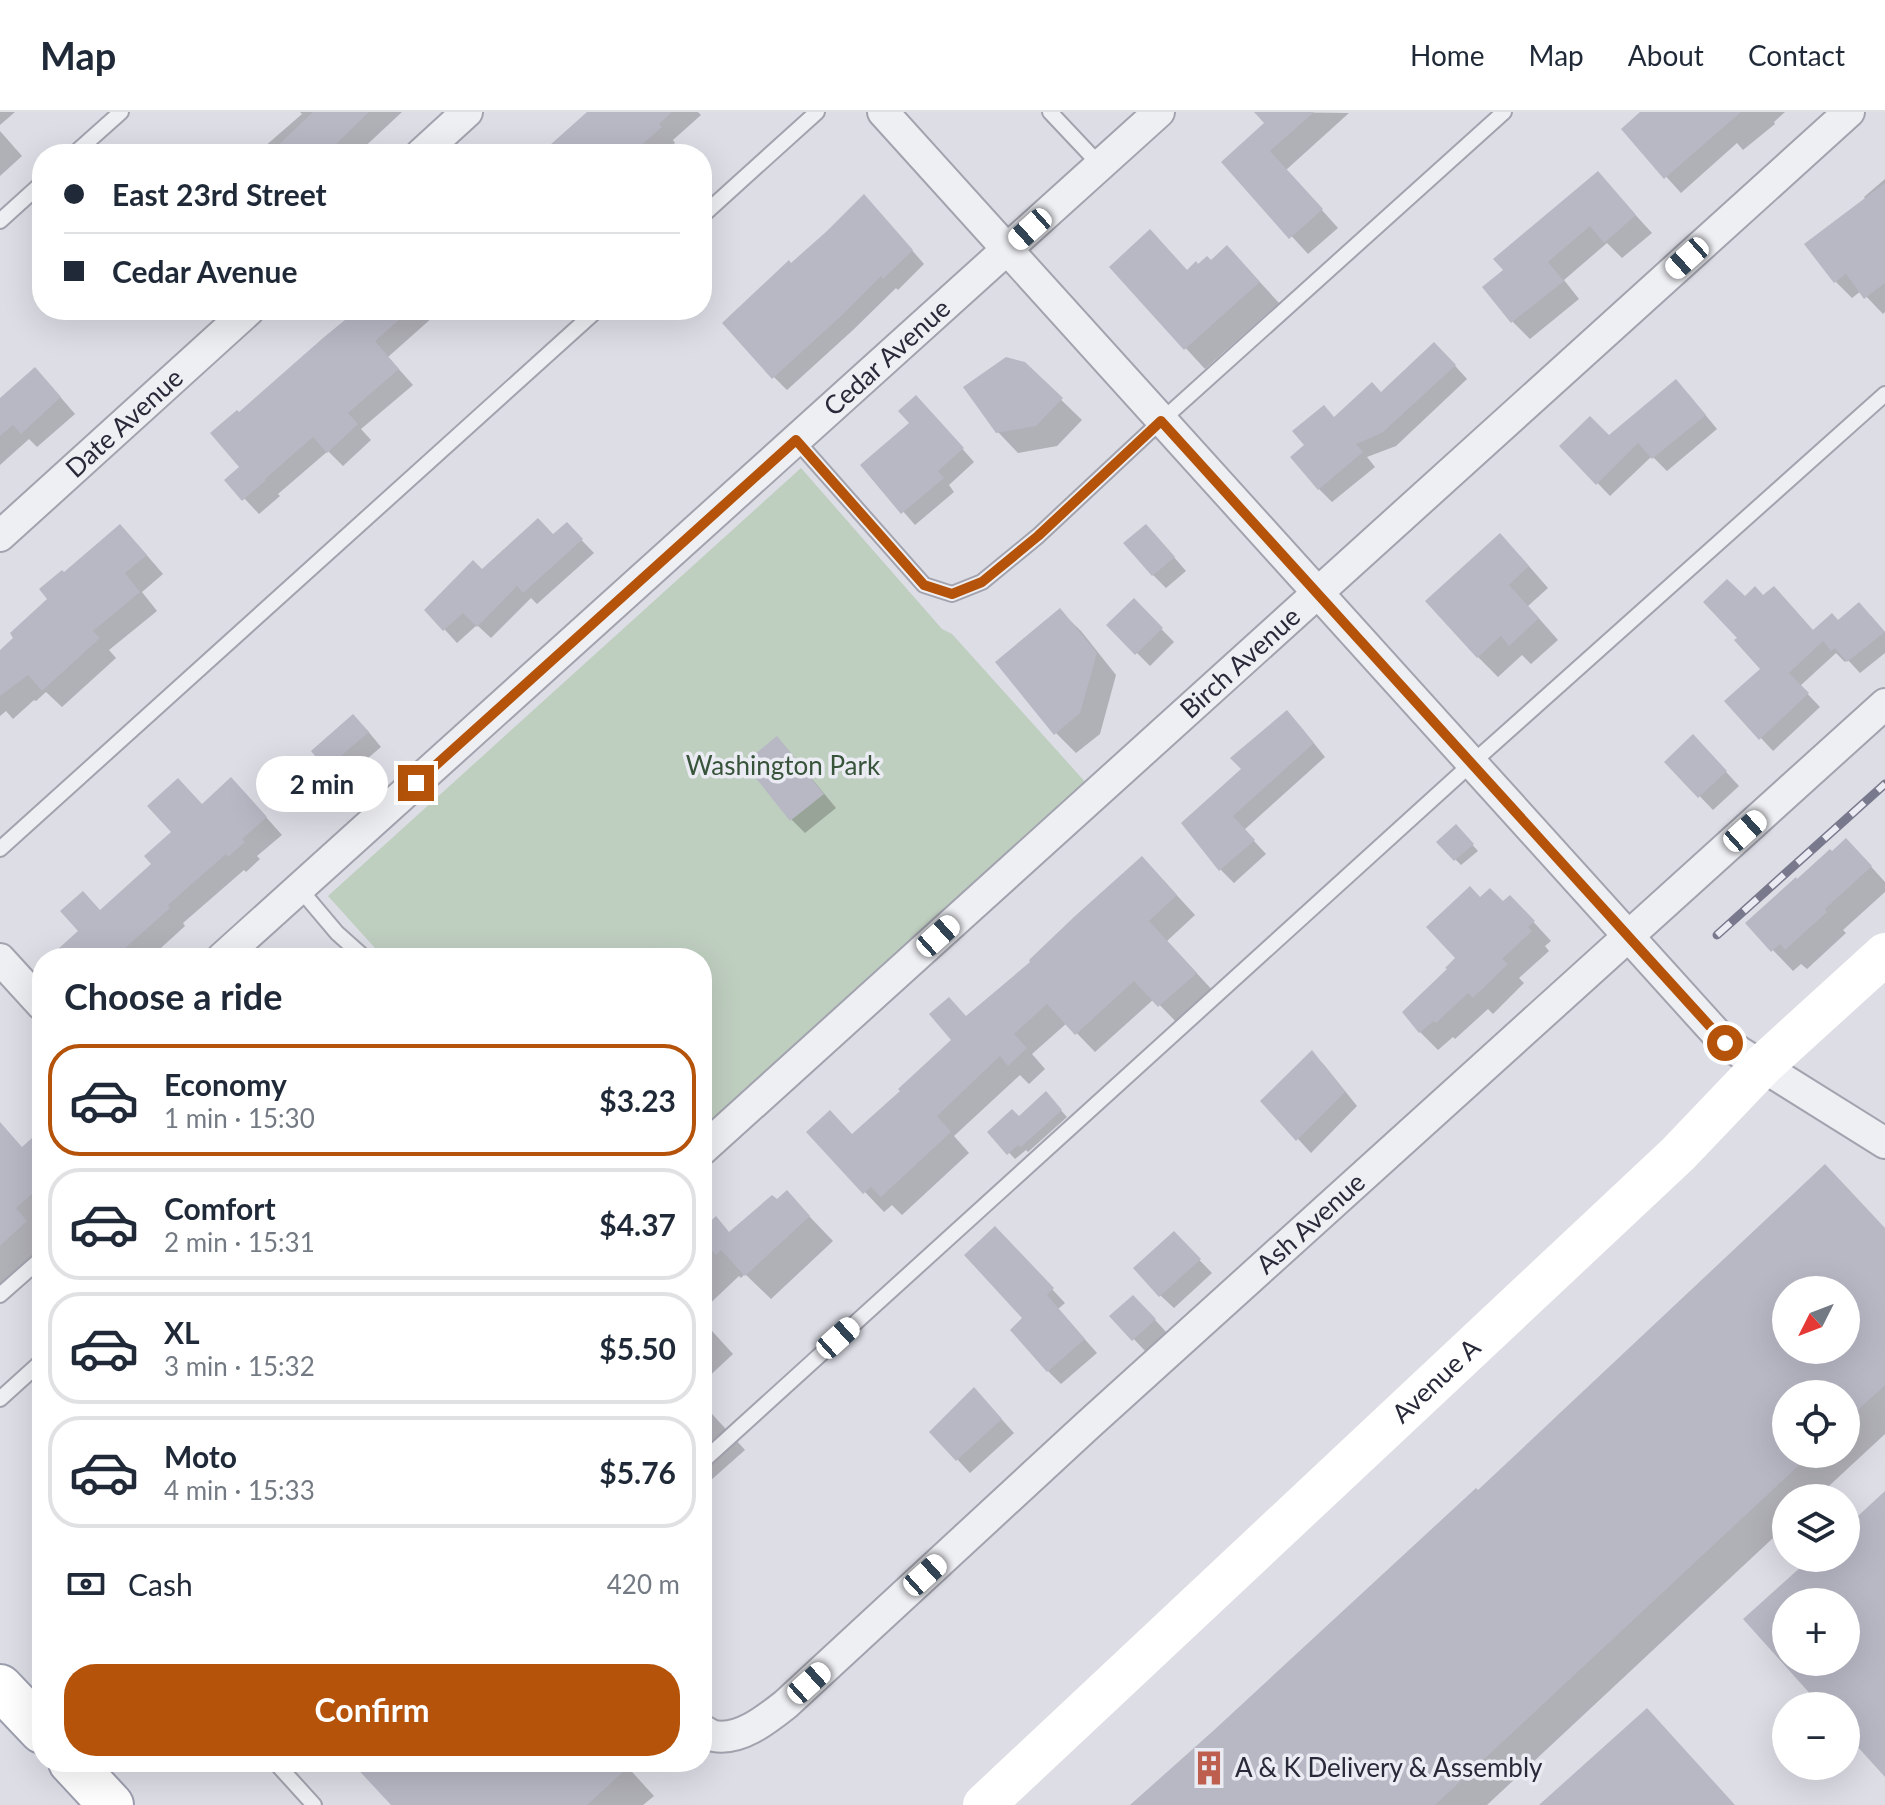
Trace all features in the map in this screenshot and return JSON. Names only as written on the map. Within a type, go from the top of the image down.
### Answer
[{"type":"main road","name":"Avenue A","points":[[984,1805],[1678,1154],[1762,1066],[1885,954]]},
{"type":"main road","points":[[0,1687],[32,1721]]},
{"type":"main road","points":[[80,1772],[111,1805]]},
{"type":"street","points":[[432,144],[467,112]]},
{"type":"street","points":[[883,112],[1725,1043],[1885,1143]]},
{"type":"street","name":"Cedar Avenue","points":[[233,948],[1159,112]]},
{"type":"street","name":"Birch Avenue","points":[[712,1141],[1849,112]]},
{"type":"street","name":"Date Avenue","points":[[0,536],[238,320]]},
{"type":"street","name":"Ash Avenue","points":[[716,1733],[740,1733],[786,1704],[1088,1425],[1885,704]]},
{"type":"street","points":[[0,959],[32,994]]},
{"type":"lane","points":[[85,144],[121,112]]},
{"type":"lane","points":[[712,207],[817,112]]},
{"type":"lane","points":[[796,440],[924,585],[952,594],[982,582],[1038,536],[1504,112]]},
{"type":"lane","points":[[1052,113],[1100,165]]},
{"type":"lane","points":[[0,221],[32,192]]},
{"type":"lane","points":[[0,849],[586,320]]},
{"type":"lane","points":[[712,1453],[1471,764],[1885,394]]},
{"type":"lane","points":[[299,888],[354,948]]},
{"type":"lane","points":[[0,1295],[32,1267]]},
{"type":"lane","points":[[0,1399],[32,1370]]},
{"type":"lane","points":[[284,1772],[314,1805]]},
{"type":"green space","name":"Washington Park","points":[[801,468],[942,629],[952,634],[1087,784],[712,1122],[712,948],[375,948],[328,896]]},
{"type":"building","points":[[313,112],[369,112],[336,144],[279,144]]},
{"type":"building","points":[[587,112],[672,112],[659,124],[662,127],[642,144],[551,144]]},
{"type":"building","points":[[1254,112],[1314,112],[1270,151],[1323,209],[1289,239],[1221,162],[1264,123]]},
{"type":"building","points":[[1640,112],[1741,112],[1664,179],[1621,129]]},
{"type":"building","points":[[1598,171],[1636,215],[1604,243],[1590,226],[1548,262],[1564,281],[1511,323],[1482,287],[1503,270],[1493,259]]},
{"type":"building","points":[[1885,183],[1885,283],[1864,299],[1846,274],[1834,283],[1804,244]]},
{"type":"building","points":[[864,194],[913,250],[883,279],[881,276],[772,379],[722,323],[789,260],[791,263],[827,231]]},
{"type":"building","points":[[1150,229],[1187,270],[1207,256],[1211,260],[1227,245],[1260,282],[1184,350],[1109,267]]},
{"type":"building","points":[[345,320],[399,320],[375,341],[399,369],[348,413],[358,424],[327,453],[313,437],[242,501],[224,480],[239,467],[210,433],[237,410],[239,412]]},
{"type":"building","points":[[1434,342],[1456,365],[1382,433],[1356,444],[1363,452],[1318,490],[1290,457],[1304,445],[1292,431],[1324,405],[1334,417],[1372,382],[1381,392]]},
{"type":"building","points":[[1006,357],[1025,362],[1063,398],[1036,426],[996,433],[963,387]]},
{"type":"building","points":[[35,367],[61,397],[21,434],[13,425],[0,436],[0,398]]},
{"type":"building","points":[[1676,379],[1706,415],[1652,459],[1638,443],[1596,485],[1559,446],[1590,416],[1609,435]]},
{"type":"building","points":[[916,395],[964,448],[938,471],[944,478],[901,514],[860,465],[909,423],[898,411]]},
{"type":"building","points":[[538,518],[553,534],[567,522],[583,539],[523,593],[517,586],[477,627],[463,613],[443,631],[424,610],[473,560],[482,569]]},
{"type":"building","points":[[120,524],[147,555],[125,573],[140,592],[93,631],[100,638],[42,691],[28,675],[0,696],[0,650],[13,638],[10,633],[47,599],[39,589]]},
{"type":"building","points":[[1146,524],[1175,557],[1152,576],[1123,543]]},
{"type":"building","points":[[1500,533],[1529,566],[1509,585],[1539,618],[1509,646],[1501,636],[1477,658],[1425,601]]},
{"type":"building","points":[[1727,579],[1745,596],[1755,586],[1763,595],[1774,586],[1813,630],[1832,613],[1838,620],[1859,602],[1885,632],[1847,662],[1835,648],[1831,651],[1823,641],[1789,673],[1809,693],[1759,740],[1724,701],[1760,669],[1734,640],[1737,638],[1703,602]]},
{"type":"building","points":[[1134,598],[1163,628],[1135,655],[1106,625]]},
{"type":"building","points":[[1060,608],[1097,653],[1080,713],[1054,735],[995,662]]},
{"type":"building","points":[[1287,710],[1314,743],[1233,816],[1255,840],[1219,871],[1181,823],[1241,769],[1230,758]]},
{"type":"building","points":[[353,714],[369,732],[326,769],[311,751]]},
{"type":"building","points":[[1693,734],[1727,771],[1698,798],[1664,762]]},
{"type":"building","points":[[777,736],[824,794],[790,821],[744,763]]},
{"type":"building","points":[[231,777],[267,817],[242,839],[245,842],[228,857],[226,854],[168,905],[170,908],[125,948],[59,948],[78,931],[60,911],[83,891],[100,910],[151,864],[144,856],[171,832],[147,806],[178,778],[202,804]]},
{"type":"building","points":[[1456,824],[1474,844],[1454,861],[1436,842]]},
{"type":"building","points":[[1846,838],[1872,866],[1785,950],[1780,944],[1771,952],[1745,923]]},
{"type":"building","points":[[1142,856],[1177,895],[1149,921],[1197,973],[1158,1007],[1134,981],[1075,1035],[1047,1004],[1014,1034],[1027,1048],[1008,1066],[1000,1056],[937,1116],[951,1132],[881,1197],[871,1187],[863,1194],[806,1132],[830,1110],[852,1134],[951,1040],[929,1014],[949,997],[966,1016],[1030,962],[1075,916]]},
{"type":"building","points":[[1470,886],[1480,897],[1490,888],[1503,901],[1510,895],[1535,921],[1528,927],[1532,931],[1502,959],[1508,964],[1473,998],[1468,993],[1436,1023],[1434,1021],[1419,1033],[1402,1012],[1455,958],[1426,927]]},
{"type":"building","points":[[1312,1050],[1345,1092],[1296,1141],[1260,1101]]},
{"type":"building","points":[[1046,1091],[1062,1110],[1021,1147],[1018,1145],[1007,1155],[987,1132],[1012,1109],[1019,1116]]},
{"type":"building","points":[[0,1122],[22,1147],[32,1138],[32,1194],[16,1208],[27,1221],[0,1246]]},
{"type":"building","points":[[1825,1164],[1885,1228],[1885,1385],[1860,1408],[1860,1380],[1772,1380],[1772,1468],[1796,1468],[1779,1484],[1772,1484],[1772,1490],[1435,1805],[1130,1805],[1476,1488],[1478,1490]]},
{"type":"building","points":[[787,1190],[810,1216],[745,1276],[721,1250],[716,1255],[712,1251],[712,1220],[716,1216],[729,1232],[772,1195],[777,1199]]},
{"type":"building","points":[[995,1226],[1054,1288],[1047,1295],[1085,1339],[1047,1372],[1010,1330],[1022,1318],[964,1255]]},
{"type":"building","points":[[1174,1231],[1201,1259],[1159,1297],[1133,1268]]},
{"type":"building","points":[[1133,1295],[1156,1319],[1132,1341],[1109,1316]]},
{"type":"building","points":[[974,1387],[1002,1419],[956,1461],[929,1432]]},
{"type":"building","points":[[1885,1491],[1885,1777],[1860,1749],[1860,1692],[1808,1692],[1794,1676],[1860,1676],[1860,1588],[1778,1588],[1795,1572],[1860,1572],[1860,1514]]},
{"type":"building","points":[[1772,1593],[1772,1651],[1743,1619]]},
{"type":"building","points":[[1647,1708],[1735,1805],[1539,1805]]},
{"type":"building","points":[[360,1772],[623,1772],[587,1805],[391,1805]]},
{"type":"railway","points":[[1717,935],[1885,784]]},
{"type":"place","name":"A & K Delivery & Assembly","points":[[1209,1768]]},
{"type":"route","points":[[416,783],[796,440],[924,585],[952,594],[982,582],[1038,536],[1161,421],[1725,1043]]}]
